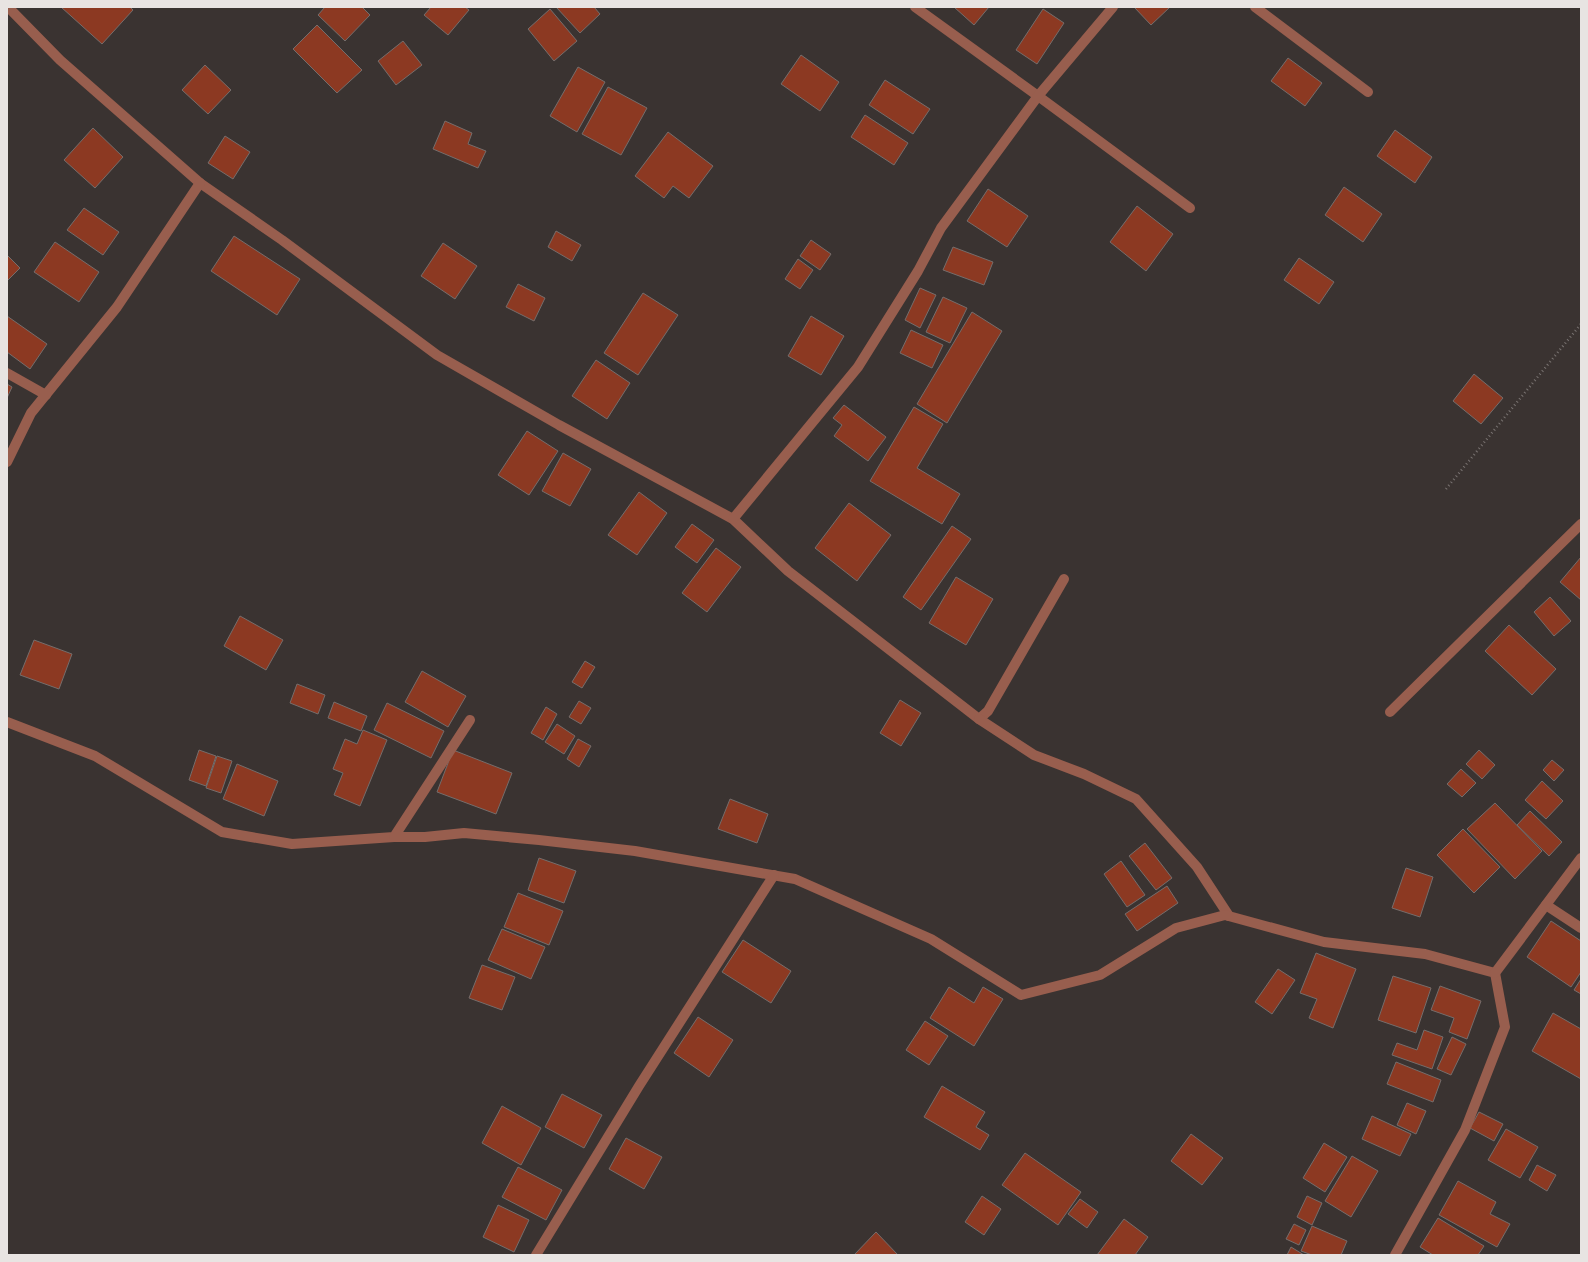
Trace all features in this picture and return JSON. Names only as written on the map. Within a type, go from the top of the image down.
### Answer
[{"type":"street","points":[[8,7],[60,60],[200,183],[282,240],[437,355],[559,425],[733,519],[788,571],[979,719],[1034,755],[1084,774],[1136,798],[1197,867],[1229,916]]},
{"type":"street","points":[[915,7],[1190,208]]},
{"type":"street","points":[[733,519],[858,367],[918,271],[941,228],[1038,96],[1113,7]]},
{"type":"street","points":[[1255,7],[1368,92]]},
{"type":"street","points":[[7,462],[31,413],[117,307],[200,183]]},
{"type":"street","points":[[7,374],[46,396]]},
{"type":"street","points":[[1390,712],[1581,524]]},
{"type":"street","points":[[979,719],[988,711],[1064,580]]},
{"type":"street","points":[[394,837],[470,720]]},
{"type":"street","points":[[7,722],[95,756],[222,832],[292,844],[464,834],[539,840],[635,851],[795,879],[930,939],[1021,995],[1100,975],[1176,928],[1225,915],[1324,942],[1425,954],[1495,973]]},
{"type":"street","points":[[1395,1255],[1465,1130],[1505,1027],[1495,973],[1581,858]]},
{"type":"street","points":[[536,1255],[639,1086],[774,875]]},
{"type":"street","points":[[1546,905],[1581,928]]},
{"type":"path","points":[[1446,489],[1581,324]]},
{"type":"building","points":[[61,7],[130,7],[133,10],[102,44]]},
{"type":"building","points":[[325,7],[362,7],[370,15],[345,41],[318,15]]},
{"type":"building","points":[[431,7],[465,7],[469,10],[448,35],[424,15]]},
{"type":"building","points":[[556,7],[594,7],[600,14],[580,33]]},
{"type":"building","points":[[954,7],[989,7],[974,25]]},
{"type":"building","points":[[1134,7],[1170,7],[1151,25]]},
{"type":"building","points":[[550,9],[577,41],[554,61],[528,29]]},
{"type":"building","points":[[1043,9],[1064,23],[1037,64],[1016,50]]},
{"type":"building","points":[[317,25],[362,70],[337,93],[293,49]]},
{"type":"building","points":[[403,41],[422,65],[396,85],[378,61]]},
{"type":"building","points":[[801,55],[839,82],[820,111],[781,84]]},
{"type":"building","points":[[1288,58],[1322,83],[1305,106],[1271,81]]},
{"type":"building","points":[[205,65],[231,90],[208,114],[182,90]]},
{"type":"building","points":[[578,67],[605,82],[577,132],[550,116]]},
{"type":"building","points":[[885,80],[930,109],[913,134],[869,105]]},
{"type":"building","points":[[608,87],[647,108],[621,155],[582,134]]},
{"type":"building","points":[[865,115],[908,143],[894,165],[851,137]]},
{"type":"building","points":[[445,121],[472,133],[468,144],[486,151],[478,168],[433,149]]},
{"type":"building","points":[[93,128],[123,157],[95,188],[64,160]]},
{"type":"building","points":[[1395,130],[1432,157],[1415,183],[1377,156]]},
{"type":"building","points":[[668,132],[713,166],[689,198],[673,186],[664,198],[635,176]]},
{"type":"building","points":[[225,136],[250,152],[233,179],[208,163]]},
{"type":"building","points":[[1344,187],[1382,214],[1363,242],[1325,215]]},
{"type":"building","points":[[988,189],[1028,216],[1007,247],[967,221]]},
{"type":"building","points":[[1137,206],[1173,234],[1146,271],[1110,242]]},
{"type":"building","points":[[84,208],[119,232],[103,255],[67,230]]},
{"type":"building","points":[[556,231],[581,245],[572,261],[548,247]]},
{"type":"building","points":[[234,236],[300,279],[277,315],[211,271]]},
{"type":"building","points":[[811,240],[831,254],[820,270],[800,256]]},
{"type":"building","points":[[55,242],[99,272],[79,302],[34,272]]},
{"type":"building","points":[[443,243],[477,266],[455,299],[421,276]]},
{"type":"building","points":[[953,247],[993,262],[984,285],[943,270]]},
{"type":"building","points":[[7,255],[20,268],[7,281]]},
{"type":"building","points":[[1299,258],[1334,282],[1319,304],[1284,280]]},
{"type":"building","points":[[798,259],[813,270],[800,289],[785,279]]},
{"type":"building","points":[[518,284],[545,298],[534,321],[506,307]]},
{"type":"building","points":[[920,288],[936,295],[920,328],[905,320]]},
{"type":"building","points":[[643,293],[678,315],[638,375],[604,353]]},
{"type":"building","points":[[943,297],[967,308],[950,343],[926,332]]},
{"type":"building","points":[[972,312],[1002,331],[947,423],[917,404]]},
{"type":"building","points":[[7,316],[47,344],[30,369],[7,352]]},
{"type":"building","points":[[811,316],[844,336],[821,375],[788,356]]},
{"type":"building","points":[[911,330],[943,345],[932,368],[900,353]]},
{"type":"building","points":[[596,360],[630,383],[607,419],[572,396]]},
{"type":"building","points":[[1474,374],[1503,398],[1481,424],[1453,401]]},
{"type":"building","points":[[7,384],[12,387],[7,398]]},
{"type":"building","points":[[844,405],[886,437],[868,461],[834,436],[842,425],[833,418]]},
{"type":"building","points":[[914,407],[943,424],[917,468],[960,494],[942,524],[870,481]]},
{"type":"building","points":[[527,431],[558,451],[529,495],[498,475]]},
{"type":"building","points":[[563,453],[591,469],[570,506],[542,491]]},
{"type":"building","points":[[639,492],[667,513],[637,555],[608,535]]},
{"type":"building","points":[[849,503],[891,535],[857,581],[815,548]]},
{"type":"building","points":[[692,524],[714,540],[697,563],[675,547]]},
{"type":"building","points":[[952,526],[971,539],[921,610],[903,597]]},
{"type":"building","points":[[716,548],[741,567],[707,612],[682,593]]},
{"type":"building","points":[[1581,557],[1581,600],[1560,582]]},
{"type":"building","points":[[956,577],[993,599],[966,645],[929,623]]},
{"type":"building","points":[[1550,597],[1571,621],[1554,636],[1534,612]]},
{"type":"building","points":[[240,616],[283,640],[266,670],[224,646]]},
{"type":"building","points":[[1509,625],[1556,669],[1532,695],[1485,651]]},
{"type":"building","points":[[34,640],[72,654],[59,689],[20,675]]},
{"type":"building","points":[[585,661],[595,667],[582,688],[572,682]]},
{"type":"building","points":[[422,671],[466,696],[448,727],[405,702]]},
{"type":"building","points":[[297,684],[325,695],[318,714],[290,703]]},
{"type":"building","points":[[900,700],[921,713],[901,746],[880,733]]},
{"type":"building","points":[[579,701],[591,708],[581,724],[569,717]]},
{"type":"building","points":[[334,702],[367,716],[361,731],[328,718]]},
{"type":"building","points":[[387,703],[444,731],[431,758],[374,730]]},
{"type":"building","points":[[546,707],[557,714],[543,740],[531,733]]},
{"type":"building","points":[[557,724],[575,736],[564,754],[545,742]]},
{"type":"building","points":[[363,730],[387,740],[360,806],[334,795],[343,773],[333,769],[345,739],[357,744]]},
{"type":"building","points":[[578,739],[591,746],[579,767],[567,759]]},
{"type":"building","points":[[199,750],[216,756],[206,786],[189,780]]},
{"type":"building","points":[[453,750],[512,773],[496,814],[437,792]]},
{"type":"building","points":[[1479,750],[1495,765],[1482,779],[1466,764]]},
{"type":"building","points":[[217,756],[232,761],[221,793],[206,788]]},
{"type":"building","points":[[1552,760],[1564,770],[1554,781],[1543,770]]},
{"type":"building","points":[[237,764],[278,781],[264,816],[223,799]]},
{"type":"building","points":[[1461,769],[1476,783],[1462,797],[1447,784]]},
{"type":"building","points":[[1542,781],[1563,801],[1546,819],[1525,800]]},
{"type":"building","points":[[730,799],[768,814],[757,843],[718,829]]},
{"type":"building","points":[[1495,803],[1542,851],[1515,879],[1467,829]]},
{"type":"building","points":[[1530,811],[1562,842],[1549,856],[1517,825]]},
{"type":"building","points":[[1463,829],[1500,867],[1474,893],[1437,855]]},
{"type":"building","points":[[1145,843],[1172,878],[1156,890],[1129,856]]},
{"type":"building","points":[[539,858],[576,871],[564,903],[528,890]]},
{"type":"building","points":[[1121,861],[1145,895],[1127,907],[1104,874]]},
{"type":"building","points":[[1406,868],[1433,877],[1420,917],[1392,908]]},
{"type":"building","points":[[1167,886],[1178,903],[1137,931],[1125,914]]},
{"type":"building","points":[[518,893],[563,911],[549,945],[504,927]]},
{"type":"building","points":[[1551,921],[1581,941],[1581,972],[1571,987],[1527,957]]},
{"type":"building","points":[[502,929],[545,947],[531,979],[488,960]]},
{"type":"building","points":[[743,940],[791,971],[771,1003],[722,972]]},
{"type":"building","points":[[1316,953],[1356,969],[1333,1028],[1309,1018],[1317,999],[1300,993]]},
{"type":"building","points":[[482,965],[515,977],[502,1010],[469,998]]},
{"type":"building","points":[[1278,969],[1295,980],[1272,1014],[1255,1002]]},
{"type":"building","points":[[1393,976],[1431,988],[1416,1033],[1378,1020]]},
{"type":"building","points":[[1581,979],[1581,994],[1574,990]]},
{"type":"building","points":[[1440,986],[1481,1001],[1467,1039],[1449,1032],[1454,1018],[1431,1010]]},
{"type":"building","points":[[949,987],[974,1003],[983,987],[1003,999],[974,1046],[930,1018]]},
{"type":"building","points":[[1553,1013],[1581,1029],[1581,1079],[1532,1051]]},
{"type":"building","points":[[698,1017],[733,1040],[709,1077],[674,1053]]},
{"type":"building","points":[[925,1021],[948,1036],[929,1065],[906,1050]]},
{"type":"building","points":[[1424,1030],[1443,1037],[1432,1069],[1392,1055],[1397,1043],[1417,1050]]},
{"type":"building","points":[[1452,1037],[1466,1044],[1451,1075],[1437,1069]]},
{"type":"building","points":[[1396,1062],[1441,1080],[1433,1102],[1387,1084]]},
{"type":"building","points":[[942,1086],[985,1112],[976,1127],[989,1135],[980,1150],[924,1117]]},
{"type":"building","points":[[562,1094],[602,1115],[584,1148],[545,1127]]},
{"type":"building","points":[[1407,1103],[1426,1111],[1416,1134],[1397,1125]]},
{"type":"building","points":[[502,1106],[541,1128],[521,1165],[482,1143]]},
{"type":"building","points":[[1479,1112],[1503,1124],[1494,1141],[1470,1128]]},
{"type":"building","points":[[1372,1116],[1411,1134],[1400,1156],[1362,1139]]},
{"type":"building","points":[[1506,1129],[1538,1147],[1520,1178],[1488,1160]]},
{"type":"building","points":[[1191,1134],[1223,1158],[1202,1185],[1171,1161]]},
{"type":"building","points":[[626,1138],[662,1157],[644,1189],[609,1169]]},
{"type":"building","points":[[1324,1143],[1347,1157],[1325,1192],[1303,1178]]},
{"type":"building","points":[[1025,1153],[1081,1192],[1058,1225],[1002,1185]]},
{"type":"building","points":[[1352,1156],[1378,1171],[1351,1217],[1325,1201]]},
{"type":"building","points":[[1537,1165],[1556,1175],[1547,1191],[1529,1180]]},
{"type":"building","points":[[518,1167],[562,1190],[546,1220],[502,1197]]},
{"type":"building","points":[[1458,1181],[1496,1202],[1490,1214],[1510,1224],[1497,1247],[1439,1215]]},
{"type":"building","points":[[982,1196],[1001,1209],[984,1235],[965,1222]]},
{"type":"building","points":[[1307,1196],[1322,1203],[1312,1225],[1297,1217]]},
{"type":"building","points":[[1080,1199],[1098,1212],[1087,1228],[1068,1214]]},
{"type":"building","points":[[498,1205],[529,1220],[514,1252],[483,1237]]},
{"type":"building","points":[[1438,1218],[1484,1246],[1478,1255],[1433,1255],[1420,1247]]},
{"type":"building","points":[[1124,1219],[1148,1237],[1135,1255],[1097,1255]]},
{"type":"building","points":[[1294,1224],[1306,1230],[1299,1245],[1286,1239]]},
{"type":"building","points":[[1312,1226],[1347,1241],[1341,1255],[1312,1255],[1301,1251]]},
{"type":"building","points":[[876,1232],[898,1255],[854,1255]]},
{"type":"building","points":[[1291,1247],[1304,1255],[1287,1255]]}]
